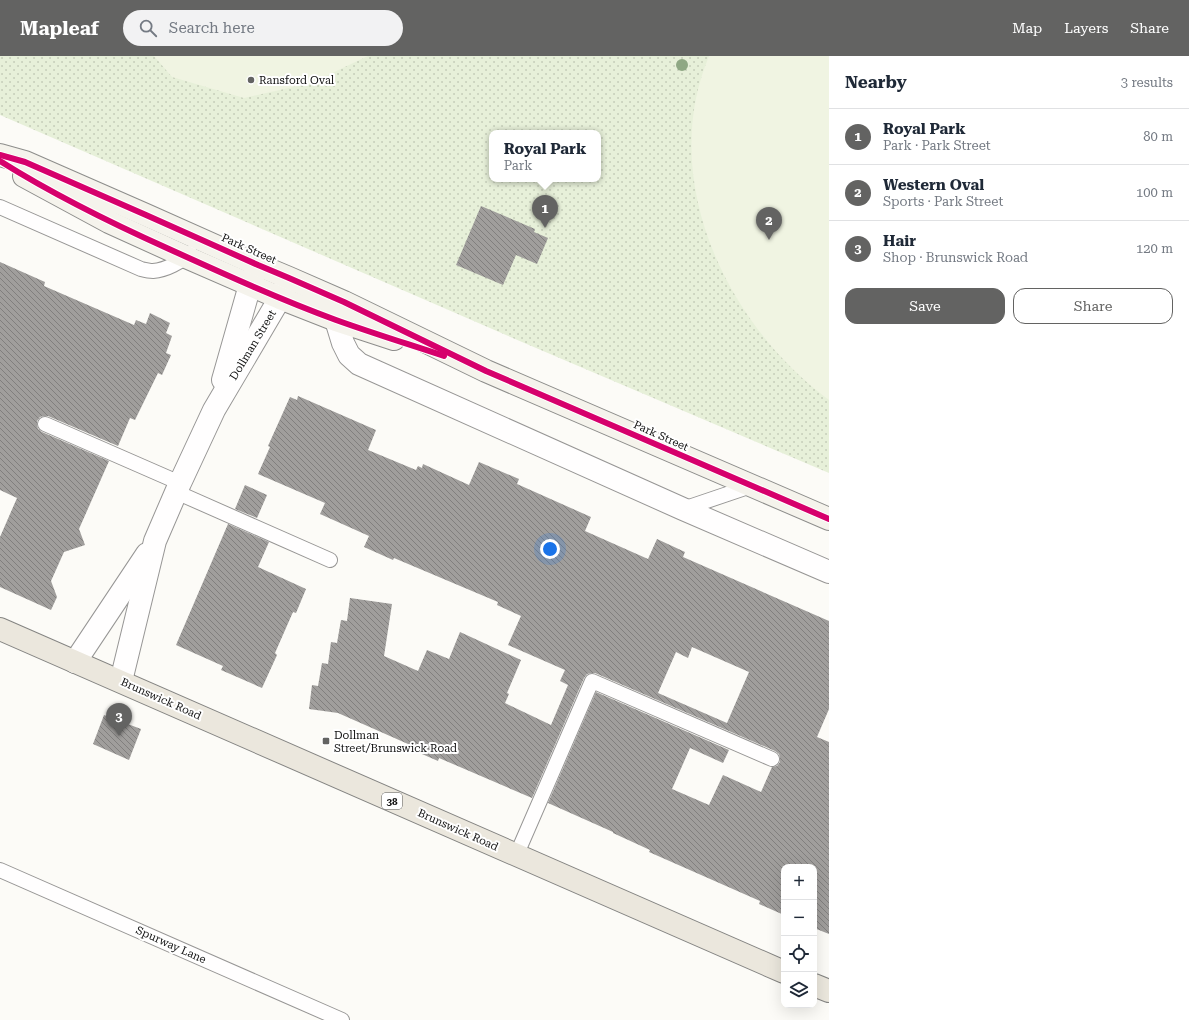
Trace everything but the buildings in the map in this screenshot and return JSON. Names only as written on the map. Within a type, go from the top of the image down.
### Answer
[{"type":"main road","name":"Brunswick Road","points":[[0,629],[781,971]]},
{"type":"main road","points":[[817,986],[829,991]]},
{"type":"street","name":"Park Street","points":[[0,155],[25,162],[203,240],[344,302],[486,370],[829,519]]},
{"type":"street","name":"Park Street","points":[[0,161],[20,174],[109,222],[250,286],[336,320],[486,370]]},
{"type":"street","name":"Dollman Street","points":[[214,410],[250,286],[258,265]]},
{"type":"street","name":"Dollman Street","points":[[121,681],[155,541],[178,487],[214,410],[280,298],[289,278]]},
{"type":"street","points":[[336,320],[343,343],[349,355],[359,364],[683,509],[829,572]]},
{"type":"street","name":"Dollman Street","points":[[75,662],[155,541]]},
{"type":"lane","points":[[0,207],[140,269],[154,271],[166,268],[186,257],[203,240]]},
{"type":"lane","points":[[45,424],[330,560]]},
{"type":"lane","points":[[683,509],[751,486]]},
{"type":"lane","points":[[516,856],[592,681],[772,759]]},
{"type":"lane","name":"Spurway Lane","points":[[0,870],[342,1020]]},
{"type":"green space","points":[[0,56],[829,56],[829,473],[522,342],[0,115]]},
{"type":"green space","name":"Ransford Oval","points":[[154,56],[368,56],[311,83],[244,98],[172,77]]},
{"type":"green space","points":[[709,56],[829,56],[829,400],[792,369],[760,332],[732,291],[711,246],[697,200],[691,152],[695,103]]},
{"type":"cycle path","points":[[0,155],[25,162],[146,215],[344,302],[486,371],[829,519]]},
{"type":"cycle path","points":[[0,161],[62,197],[104,219],[231,277],[336,320],[444,356]]},
{"type":"place","name":"Ransford Oval","points":[[251,80]]},
{"type":"place","name":"Royal Park","points":[[545,228]]},
{"type":"place","name":"Western Oval","points":[[769,240]]},
{"type":"place","name":"Hair","points":[[119,736]]},
{"type":"place","name":"Dollman Street/Brunswick Road","points":[[326,741]]}]
